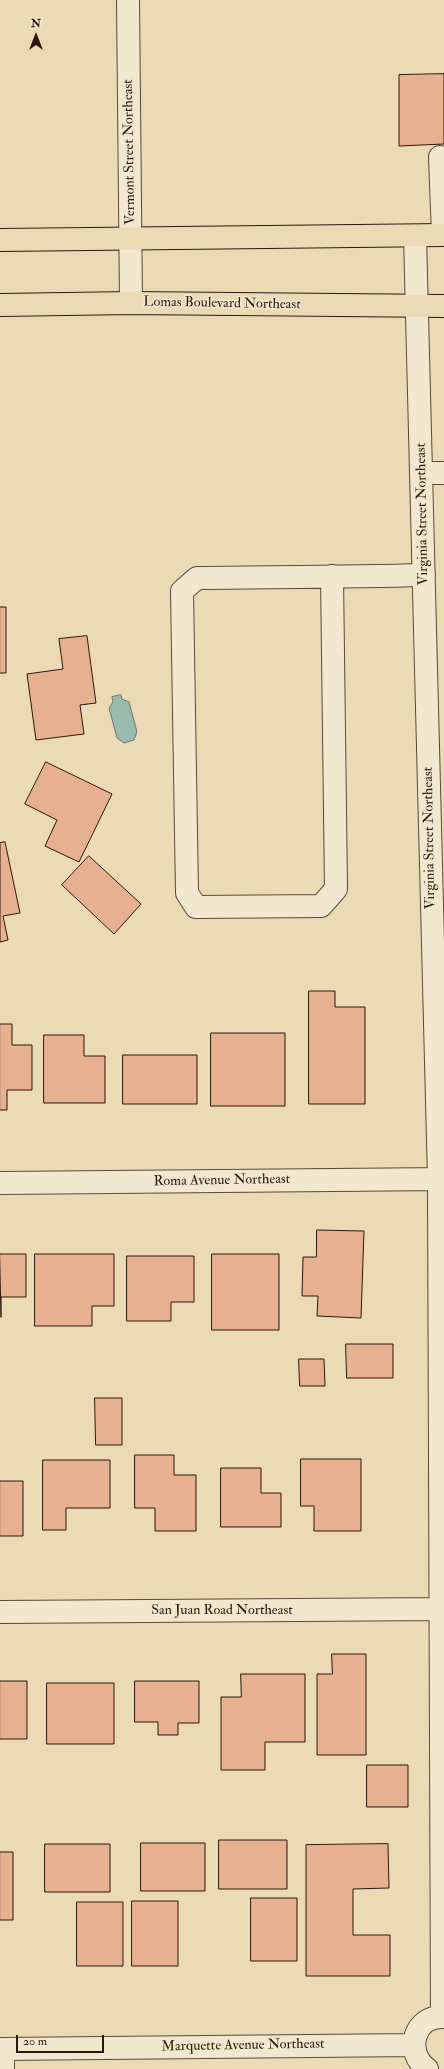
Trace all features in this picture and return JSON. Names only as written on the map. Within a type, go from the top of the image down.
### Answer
[{"type":"main road","points":[[0,240],[443,235]]},
{"type":"main road","name":"Lomas Boulevard Northeast","points":[[0,305],[131,303],[418,307],[444,306]]},
{"type":"street","name":"Vermont Street Northeast","points":[[128,0],[132,238],[131,303]]},
{"type":"street","points":[[440,157],[443,235]]},
{"type":"street","name":"Virginia Street Northeast","points":[[415,236],[424,575],[438,905],[443,1609],[440,1726],[443,2017]]},
{"type":"street","points":[[422,473],[444,473]]},
{"type":"street","points":[[332,576],[336,889],[320,906],[196,907],[187,893],[182,591],[197,578],[332,576],[424,575]]},
{"type":"street","name":"Roma Avenue Northeast","points":[[0,1183],[441,1179]]},
{"type":"street","name":"San Juan Road Northeast","points":[[0,1612],[443,1609]]},
{"type":"street","points":[[427,2069],[419,2062],[415,2054],[414,2045],[417,2032],[426,2022],[443,2017]]},
{"type":"street","name":"Marquette Avenue Northeast","points":[[2,2056],[414,2045]]},
{"type":"shaded area","points":[[121,695],[122,699],[129,702],[137,732],[134,740],[124,743],[117,738],[109,708],[113,702],[112,697]]},
{"type":"building","points":[[444,74],[444,144],[399,146],[399,75]]},
{"type":"building","points":[[0,607],[6,607],[6,673],[0,673]]},
{"type":"building","points":[[87,636],[96,703],[80,705],[84,734],[36,740],[27,674],[63,669],[59,639]]},
{"type":"building","points":[[46,762],[112,794],[79,862],[45,846],[57,820],[25,804]]},
{"type":"building","points":[[5,842],[20,913],[3,916],[8,940],[0,942],[0,843]]},
{"type":"building","points":[[89,856],[141,904],[114,934],[62,885]]},
{"type":"building","points":[[309,991],[335,991],[335,1007],[365,1007],[365,1104],[309,1104]]},
{"type":"building","points":[[0,1024],[12,1024],[12,1045],[32,1045],[32,1090],[7,1090],[7,1110],[0,1110]]},
{"type":"building","points":[[211,1033],[285,1033],[285,1106],[211,1106]]},
{"type":"building","points":[[44,1035],[84,1035],[84,1056],[105,1056],[105,1103],[44,1103]]},
{"type":"building","points":[[123,1055],[197,1055],[197,1104],[123,1104]]},
{"type":"building","points":[[317,1230],[364,1231],[361,1318],[317,1316],[318,1296],[302,1296],[303,1257],[316,1257]]},
{"type":"building","points":[[0,1254],[26,1254],[26,1297],[1,1297],[1,1317]]},
{"type":"building","points":[[35,1254],[114,1254],[114,1306],[92,1306],[92,1326],[35,1326]]},
{"type":"building","points":[[212,1254],[279,1254],[279,1330],[212,1330]]},
{"type":"building","points":[[127,1256],[194,1256],[194,1302],[171,1302],[171,1321],[127,1321]]},
{"type":"building","points":[[346,1344],[393,1344],[393,1378],[347,1378]]},
{"type":"building","points":[[299,1359],[324,1359],[325,1386],[300,1386]]},
{"type":"building","points":[[95,1398],[122,1398],[122,1445],[96,1445]]},
{"type":"building","points":[[135,1455],[174,1455],[174,1475],[196,1475],[196,1531],[155,1531],[155,1508],[135,1508]]},
{"type":"building","points":[[301,1459],[361,1459],[361,1531],[314,1531],[314,1506],[301,1506]]},
{"type":"building","points":[[43,1460],[110,1460],[110,1508],[66,1508],[66,1530],[43,1530]]},
{"type":"building","points":[[221,1468],[261,1468],[261,1493],[281,1493],[281,1527],[221,1527]]},
{"type":"building","points":[[0,1481],[23,1481],[23,1536],[0,1536]]},
{"type":"building","points":[[332,1654],[366,1654],[366,1755],[317,1755],[317,1674],[332,1674]]},
{"type":"building","points":[[241,1674],[305,1674],[305,1742],[265,1742],[265,1770],[221,1770],[221,1697],[241,1697]]},
{"type":"building","points":[[0,1681],[27,1681],[27,1739],[0,1739]]},
{"type":"building","points":[[135,1681],[199,1681],[199,1723],[178,1723],[178,1735],[158,1735],[158,1722],[135,1722]]},
{"type":"building","points":[[47,1683],[114,1683],[114,1744],[47,1744]]},
{"type":"building","points":[[367,1765],[408,1765],[408,1807],[367,1807]]},
{"type":"building","points":[[219,1840],[287,1840],[287,1889],[219,1889]]},
{"type":"building","points":[[141,1843],[205,1843],[205,1891],[141,1891]]},
{"type":"building","points":[[45,1844],[110,1844],[110,1892],[45,1892]]},
{"type":"building","points":[[388,1844],[389,1888],[353,1889],[353,1935],[390,1935],[390,1976],[306,1976],[306,1845]]},
{"type":"building","points":[[0,1852],[13,1852],[13,1920],[0,1920]]},
{"type":"building","points":[[251,1898],[297,1898],[297,1961],[251,1961]]},
{"type":"building","points":[[132,1901],[178,1901],[178,1966],[132,1966]]},
{"type":"building","points":[[77,1902],[123,1902],[123,1966],[77,1966]]}]
